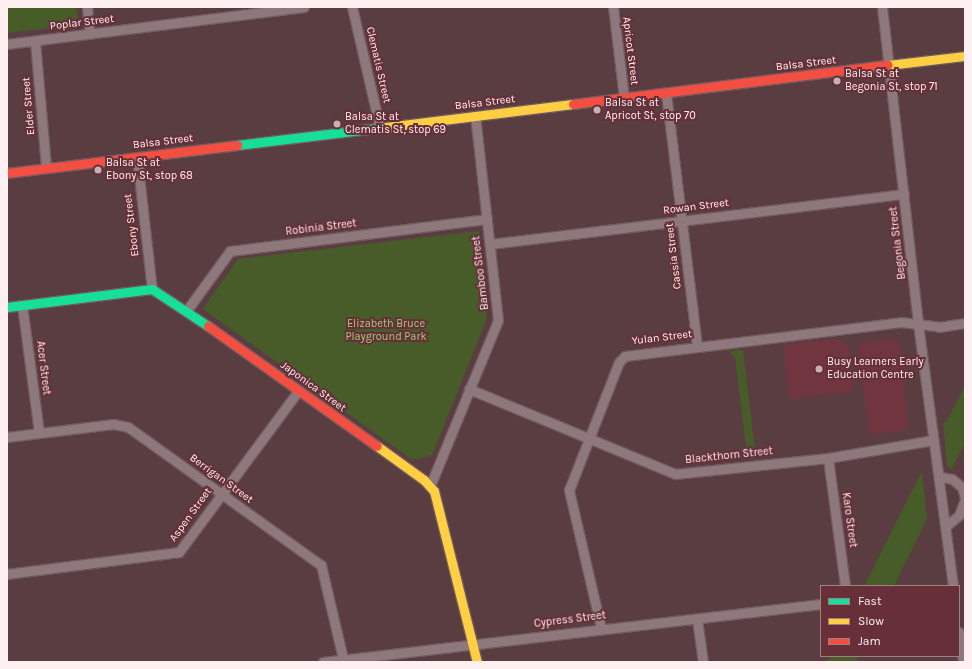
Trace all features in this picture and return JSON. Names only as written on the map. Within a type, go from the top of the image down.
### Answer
[{"type":"street","points":[[86,7],[90,34]]},
{"type":"street","name":"Poplar Street","points":[[7,44],[304,7]]},
{"type":"street","name":"Clematis Street","points":[[352,7],[380,128]]},
{"type":"street","name":"Apricot Street","points":[[613,7],[624,98]]},
{"type":"street","name":"Begonia Street","points":[[882,7],[933,440],[940,477],[953,585]]},
{"type":"street","name":"Elder Street","points":[[35,41],[46,168]]},
{"type":"street","name":"Balsa Street","points":[[7,173],[965,56]]},
{"type":"street","name":"Cassia Street","points":[[666,93],[697,346]]},
{"type":"street","name":"Bamboo Street","points":[[430,486],[498,320],[475,116]]},
{"type":"street","name":"Ebony Street","points":[[136,158],[152,289]]},
{"type":"street","name":"Rowan Street","points":[[490,244],[904,194]]},
{"type":"street","name":"Robinia Street","points":[[187,310],[230,251],[486,219]]},
{"type":"street","points":[[7,307],[152,289]]},
{"type":"street","name":"Japonica Street","points":[[152,289],[187,310],[430,486]]},
{"type":"street","name":"Acer Street","points":[[22,305],[39,433]]},
{"type":"street","name":"Yulan Street","points":[[602,628],[569,496],[570,484],[619,362],[625,356],[901,322],[939,327],[965,323]]},
{"type":"street","name":"Blackthorn Street","points":[[469,389],[589,437],[675,474],[828,458],[933,440]]},
{"type":"street","name":"Aspen Street","points":[[7,574],[179,552],[298,391]]},
{"type":"street","name":"Berrigan Street","points":[[7,437],[121,425],[321,565],[343,660]]},
{"type":"street","name":"Karo Street","points":[[828,458],[845,585]]},
{"type":"street","points":[[940,477],[952,479],[962,487],[965,498],[959,515],[946,526]]},
{"type":"street","points":[[430,486],[439,506],[477,662]]},
{"type":"street","name":"Cypress Street","points":[[323,662],[602,628],[696,619],[820,604]]},
{"type":"street","points":[[696,619],[703,662]]},
{"type":"street","points":[[960,640],[963,662]]},
{"type":"shaded area","name":"Busy Learners Early Education Centre","points":[[837,338],[849,347],[854,391],[790,399],[783,345]]},
{"type":"shaded area","points":[[893,338],[899,343],[908,424],[903,431],[873,435],[869,433],[858,346],[863,342]]},
{"type":"green space","points":[[7,7],[76,7],[78,18],[72,26],[7,33]]},
{"type":"green space","name":"Elizabeth Bruce Playground Park","points":[[479,231],[488,305],[485,324],[432,455],[412,460],[203,309],[238,259]]},
{"type":"green space","points":[[743,350],[755,450],[760,454],[747,456],[735,357],[728,351]]},
{"type":"green space","points":[[965,386],[965,442],[951,470],[947,465],[943,423],[946,422]]},
{"type":"green space","points":[[922,471],[927,519],[894,585],[865,585]]},
{"type":"green space","points":[[830,657],[858,657],[856,662],[827,662]]},
{"type":"traffic: fast","points":[[237,145],[386,127]]},
{"type":"traffic: fast","points":[[7,307],[152,289],[208,326]]},
{"type":"traffic: slow","points":[[888,65],[965,56]]},
{"type":"traffic: slow","points":[[386,127],[573,104]]},
{"type":"traffic: slow","points":[[377,446],[424,480],[434,491],[477,662]]},
{"type":"traffic: jam","points":[[573,104],[888,65]]},
{"type":"traffic: jam","points":[[7,173],[237,145]]},
{"type":"traffic: jam","points":[[208,326],[377,446]]},
{"type":"place","name":"Balsa St at Begonia St, stop 71","points":[[837,81]]},
{"type":"place","name":"Balsa St at Apricot St, stop 70","points":[[597,110]]},
{"type":"place","name":"Balsa St at Clematis St, stop 69","points":[[337,124]]},
{"type":"place","name":"Balsa St at Ebony St, stop 68","points":[[98,170]]},
{"type":"place","name":"Busy Learners Early Education Centre","points":[[819,369]]}]
